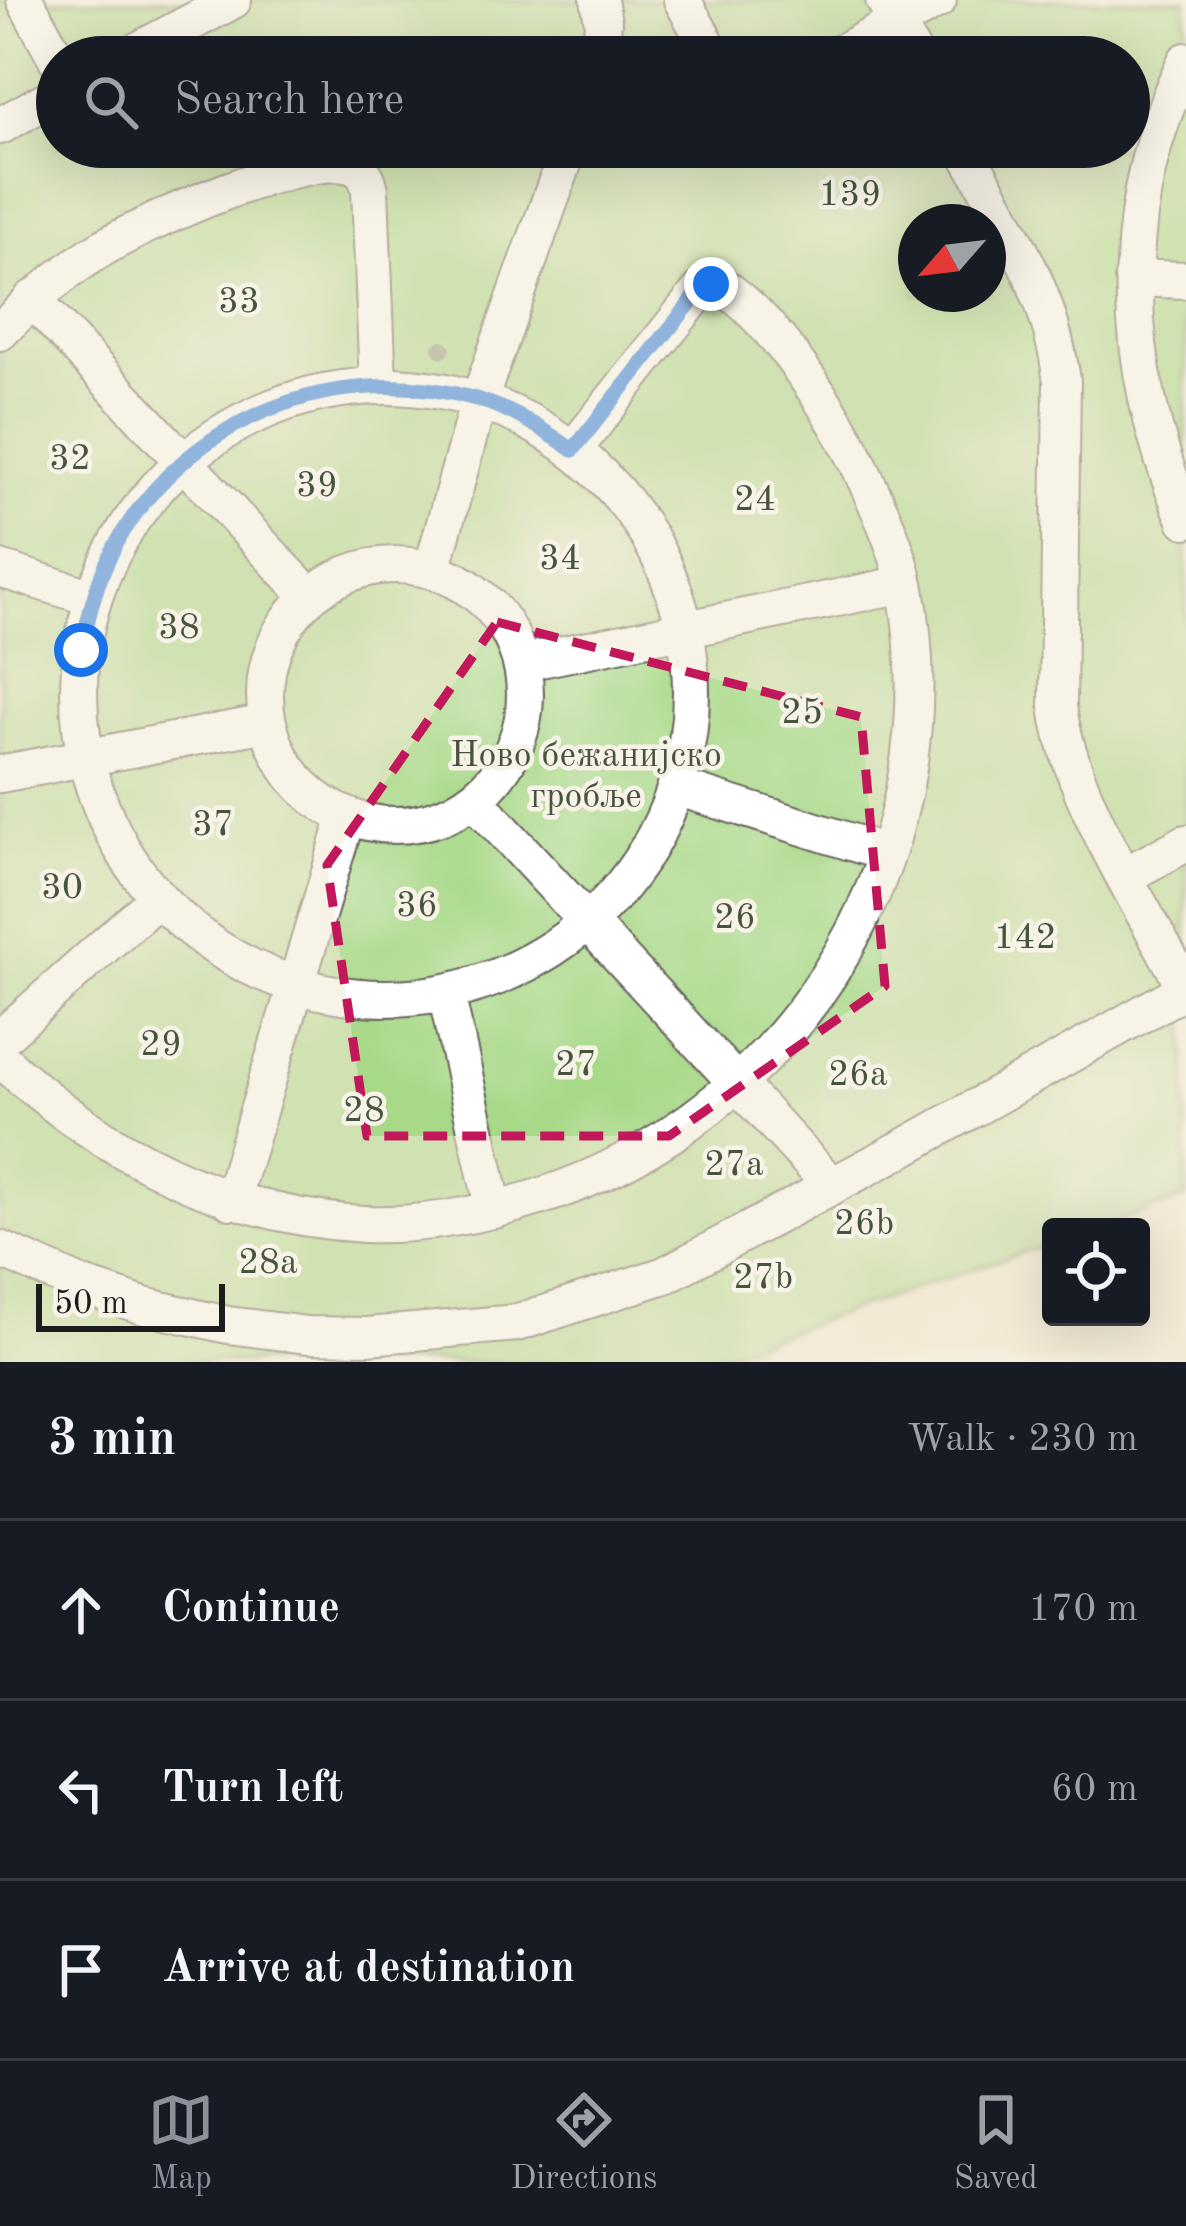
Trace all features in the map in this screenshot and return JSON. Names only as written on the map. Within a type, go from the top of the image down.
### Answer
[{"type":"lane","points":[[25,0],[45,36]]},
{"type":"lane","points":[[165,36],[231,0]]},
{"type":"lane","points":[[599,0],[602,36]]},
{"type":"lane","points":[[682,0],[702,36]]},
{"type":"lane","points":[[859,36],[890,11],[938,0]]},
{"type":"lane","points":[[1150,161],[1170,94],[1186,62]]},
{"type":"lane","points":[[0,126],[36,106]]},
{"type":"lane","points":[[0,332],[32,299],[100,249],[207,196],[277,176],[328,168]]},
{"type":"lane","points":[[353,168],[363,173],[370,190],[378,385]]},
{"type":"lane","points":[[432,570],[479,400],[562,168]]},
{"type":"lane","points":[[2,1255],[144,1306],[228,1325],[307,1335],[435,1332],[517,1323],[665,1276],[1186,989],[1087,802],[1061,728],[1062,381],[1057,345],[1042,292],[975,168]]},
{"type":"lane","points":[[1148,168],[1133,278],[1139,370],[1160,460],[1186,520]]},
{"type":"lane","points":[[1133,278],[1186,280]]},
{"type":"lane","points":[[0,1058],[94,1135],[231,1201],[365,1224],[438,1220],[494,1210],[616,1168],[689,1125],[738,1084],[794,1026],[854,927],[886,853],[906,777],[912,664],[905,584],[872,494],[838,426],[780,345],[719,284],[699,292],[573,450]]},
{"type":"lane","points":[[32,299],[309,596]]},
{"type":"lane","points":[[378,385],[429,388],[479,400],[528,421],[573,450],[617,492],[652,542],[684,627],[691,680],[688,734],[676,787],[655,837],[626,883],[588,922],[545,954],[446,993],[395,999],[293,985],[243,964],[197,934],[158,898],[112,832],[86,757],[79,704],[81,650],[93,598],[114,547],[134,516],[183,461],[225,429],[273,405],[325,391],[378,385]]},
{"type":"lane","points":[[393,565],[432,570],[453,578],[489,604],[514,642],[525,693],[522,723],[504,765],[474,799],[451,813],[413,824],[372,824],[324,804],[288,769],[267,723],[264,694],[272,653],[290,616],[309,596],[354,570],[393,565]]},
{"type":"lane","points":[[0,569],[93,598]]},
{"type":"lane","points":[[521,663],[905,584]]},
{"type":"lane","points":[[0,774],[267,723]]},
{"type":"lane","points":[[676,787],[886,853]]},
{"type":"lane","points":[[474,799],[832,1186]]},
{"type":"lane","points":[[231,1201],[346,816]]},
{"type":"lane","points":[[1126,875],[1186,843]]},
{"type":"lane","points":[[0,1039],[158,898]]},
{"type":"lane","points":[[446,993],[494,1210]]},
{"type":"highlighted area","points":[[497,622],[861,717],[885,986],[669,1136],[367,1136],[327,865]]},
{"type":"green space","name":"Ново бежанијско гробље","points":[[0,0],[1186,0],[1186,1198],[1127,1218],[1042,1218],[1042,1246],[697,1362],[0,1362]]},
{"type":"route","points":[[81,650],[93,598],[114,547],[145,501],[183,461],[225,429],[273,405],[325,391],[378,385],[429,388],[512,413],[573,450],[699,292],[711,284]]},
{"type":"park label","name":"139","points":[[850,196]]},
{"type":"park label","name":"33","points":[[239,303]]},
{"type":"park label","name":"32","points":[[70,460]]},
{"type":"park label","name":"39","points":[[317,487]]},
{"type":"park label","name":"24","points":[[755,501]]},
{"type":"park label","name":"34","points":[[560,560]]},
{"type":"park label","name":"38","points":[[179,629]]},
{"type":"park label","name":"25","points":[[802,714]]},
{"type":"park label","name":"37","points":[[213,826]]},
{"type":"park label","name":"30","points":[[62,889]]},
{"type":"park label","name":"36","points":[[417,907]]},
{"type":"park label","name":"26","points":[[735,919]]},
{"type":"park label","name":"142","points":[[1025,939]]},
{"type":"park label","name":"29","points":[[161,1046]]},
{"type":"park label","name":"27","points":[[576,1066]]},
{"type":"park label","name":"26a","points":[[858,1076]]},
{"type":"park label","name":"28","points":[[364,1112]]},
{"type":"park label","name":"27a","points":[[734,1166]]},
{"type":"park label","name":"26b","points":[[864,1225]]},
{"type":"park label","name":"28a","points":[[268,1264]]},
{"type":"park label","name":"27b","points":[[763,1279]]}]
